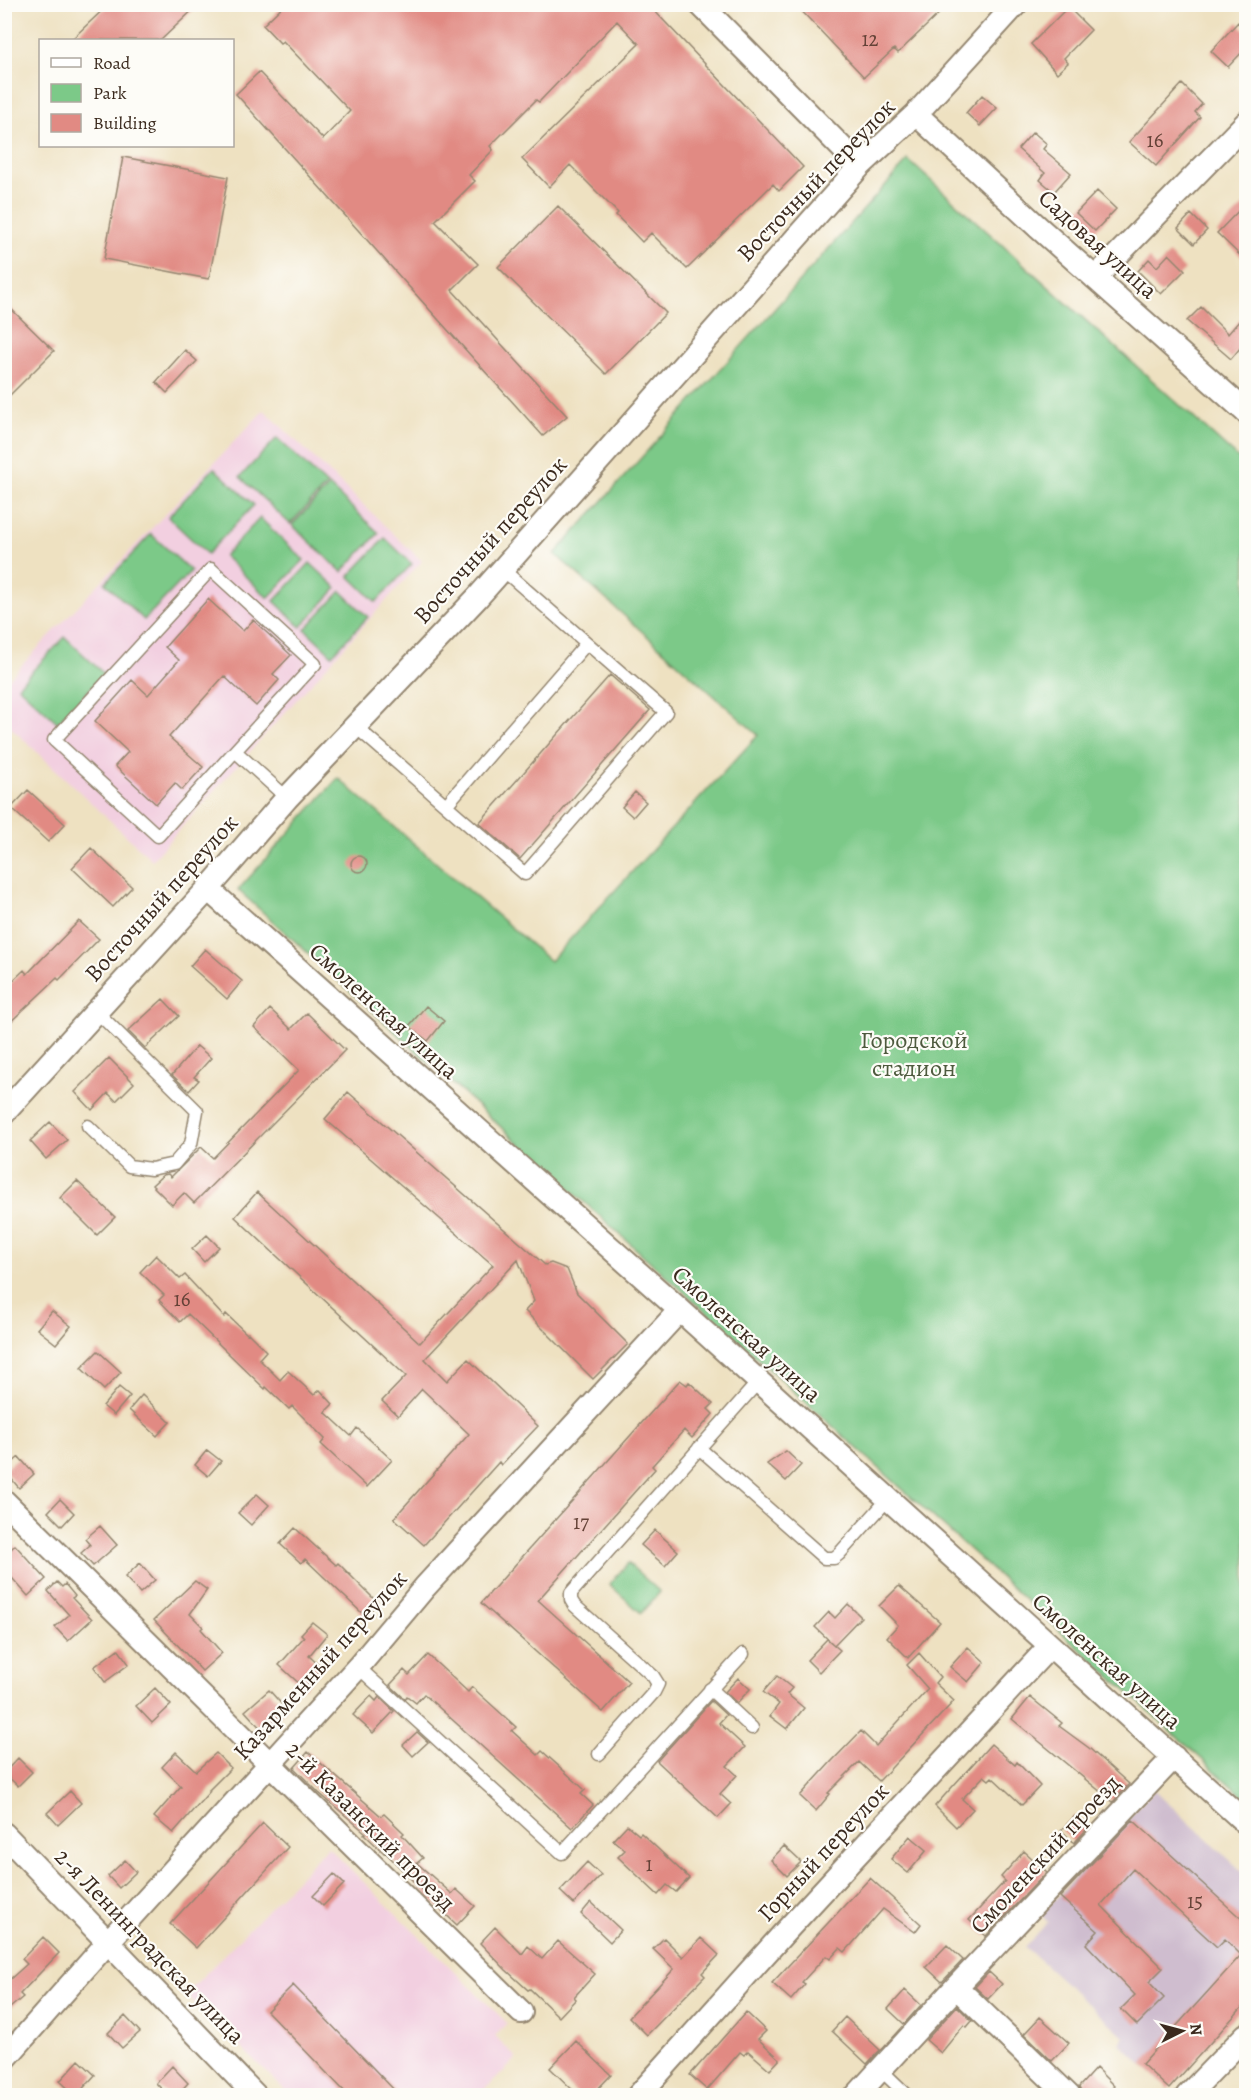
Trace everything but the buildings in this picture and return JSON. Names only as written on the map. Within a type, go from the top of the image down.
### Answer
[{"type":"street","points":[[700,4],[860,166]]},
{"type":"street","name":"Восточный переулок","points":[[4,1113],[208,889],[287,798],[502,569],[860,166],[916,114],[1016,4]]},
{"type":"street","name":"Садовая улица","points":[[916,114],[1246,412]]},
{"type":"street","points":[[1095,278],[1246,123]]},
{"type":"street","name":"Смоленская улица","points":[[208,889],[681,1310],[1246,1823]]},
{"type":"street","name":"Казарменный переулок","points":[[4,2060],[358,1666],[425,1587],[681,1310]]},
{"type":"street","name":"2-й Казанский проезд","points":[[4,1501],[521,2012]]},
{"type":"street","name":"Горный переулок","points":[[638,2096],[792,1924],[1050,1646]]},
{"type":"street","name":"Смоленский проезд","points":[[856,2096],[1174,1757]]},
{"type":"street","name":"2-я Ленинградская улица","points":[[4,1834],[256,2096]]},
{"type":"street","points":[[956,1987],[1069,2096]]},
{"type":"street","points":[[1187,2096],[1246,2035]]},
{"type":"lane","points":[[211,568],[315,664],[235,751],[158,836],[54,740],[211,568]]},
{"type":"lane","points":[[355,726],[525,874],[666,712],[502,569]]},
{"type":"lane","points":[[446,805],[586,643]]},
{"type":"lane","points":[[235,751],[287,798]]},
{"type":"lane","points":[[88,1126],[129,1166],[151,1169],[174,1164],[191,1144],[197,1111],[96,1011]]},
{"type":"lane","points":[[599,1754],[654,1692],[658,1684],[653,1676],[574,1605],[571,1593],[759,1381]]},
{"type":"lane","points":[[699,1448],[824,1558],[834,1558],[888,1499]]},
{"type":"lane","points":[[358,1666],[562,1853],[743,1654]]},
{"type":"lane","points":[[710,1689],[752,1728]]},
{"type":"lane","points":[[880,2069],[908,2096]]},
{"type":"shaded area","points":[[264,410],[422,561],[152,860],[5,722],[4,684]]},
{"type":"shaded area","points":[[1154,1790],[1246,1875],[1246,2003],[1169,2089],[1120,2044],[1125,2037],[1025,1947],[1048,1922],[1041,1915]]},
{"type":"shaded area","points":[[328,1847],[507,2023],[495,2036],[517,2058],[480,2095],[290,2095],[186,1994]]},
{"type":"green space","name":"Городской стадион","points":[[908,160],[1246,465],[1246,1799],[238,890],[338,778],[550,961],[758,735],[555,554]]},
{"type":"green space","points":[[277,438],[327,485],[290,524],[240,477]]},
{"type":"green space","points":[[214,468],[254,505],[207,554],[168,517]]},
{"type":"green space","points":[[329,486],[379,533],[342,572],[292,525]]},
{"type":"green space","points":[[260,518],[304,560],[268,598],[224,556]]},
{"type":"green space","points":[[151,534],[191,571],[144,620],[105,583]]},
{"type":"green space","points":[[385,538],[412,564],[376,602],[349,576]]},
{"type":"green space","points":[[310,563],[337,588],[301,627],[274,601]]},
{"type":"green space","points":[[341,591],[368,617],[332,655],[305,629]]},
{"type":"green space","points":[[65,637],[104,674],[58,723],[18,686]]},
{"type":"green space","points":[[628,1563],[660,1592],[641,1613],[609,1584]]}]
